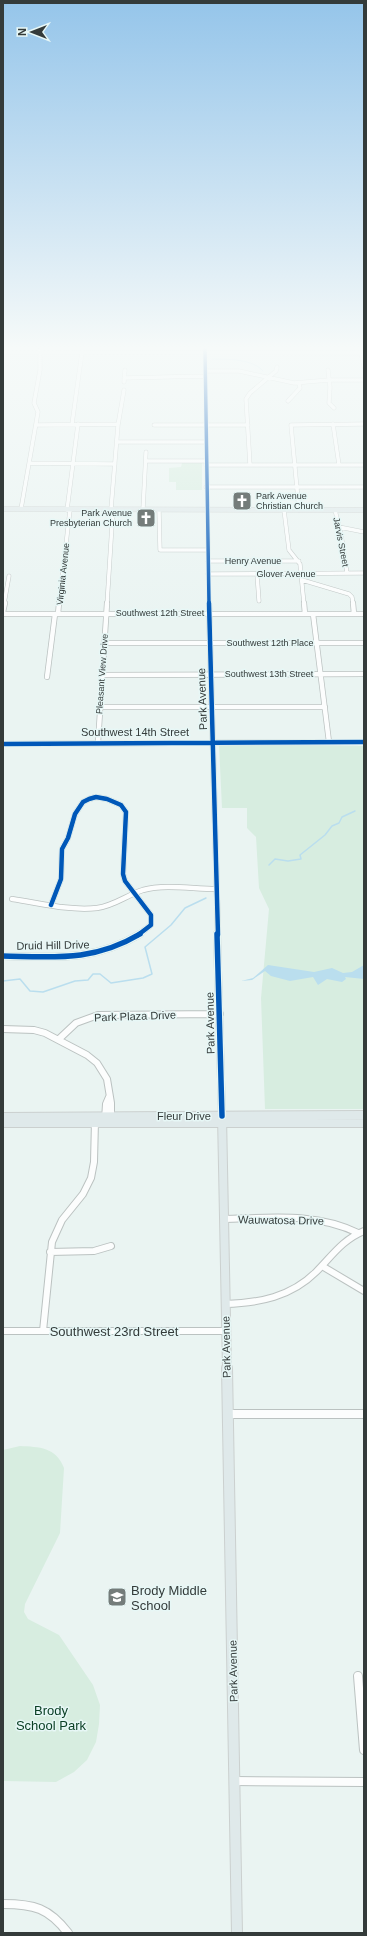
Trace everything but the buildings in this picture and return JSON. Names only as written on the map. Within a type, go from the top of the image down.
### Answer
[{"type":"main road","points":[[3,510],[364,510]]},
{"type":"main road","name":"Fleur Drive","points":[[222,1120],[364,1115]]},
{"type":"main road","name":"Fleur Drive","points":[[3,1117],[95,1120],[222,1120],[364,1123]]},
{"type":"main road","name":"Fleur Drive","points":[[3,1123],[95,1120]]},
{"type":"main road","name":"Park Avenue","points":[[222,1120],[237,1933]]},
{"type":"street","points":[[21,510],[33,440]]},
{"type":"street","name":"Virginia Avenue","points":[[47,677],[57,614],[76,440]]},
{"type":"street","points":[[249,440],[250,465]]},
{"type":"street","points":[[292,440],[299,510]]},
{"type":"street","points":[[335,440],[339,465]]},
{"type":"street","points":[[117,442],[206,442]]},
{"type":"street","name":"Pleasant View Drive","points":[[98,743],[117,442]]},
{"type":"street","name":"Park Avenue","points":[[206,442],[206,511],[222,1120]]},
{"type":"street","points":[[144,509],[146,452]]},
{"type":"street","points":[[146,461],[250,465],[364,465]]},
{"type":"street","points":[[29,464],[115,464]]},
{"type":"street","points":[[206,487],[364,487]]},
{"type":"street","points":[[159,510],[159,549],[208,550]]},
{"type":"street","points":[[284,510],[289,550],[299,561],[305,614]]},
{"type":"street","name":"Jarvis Street","points":[[335,510],[347,573]]},
{"type":"street","points":[[339,527],[364,532]]},
{"type":"street","name":"Henry Avenue","points":[[208,561],[299,561]]},
{"type":"street","name":"Glover Avenue","points":[[208,574],[364,573]]},
{"type":"street","points":[[257,574],[259,602]]},
{"type":"street","points":[[3,613],[10,576]]},
{"type":"street","points":[[302,580],[349,594],[352,598],[354,614]]},
{"type":"street","name":"Southwest 12th Street","points":[[3,613],[364,614]]},
{"type":"street","points":[[314,614],[329,742]]},
{"type":"street","name":"Southwest 12th Place","points":[[104,643],[364,643]]},
{"type":"street","name":"Southwest 13th Street","points":[[102,675],[364,674]]},
{"type":"street","points":[[100,707],[325,707]]},
{"type":"street","name":"Southwest 14th Street","points":[[3,744],[364,742]]},
{"type":"street","name":"Druid Hill Drive","points":[[3,956],[78,956],[100,953],[121,946],[146,930],[152,921],[151,915],[125,881],[122,874],[126,812],[118,802],[95,798],[86,800],[80,804],[75,815],[68,840],[61,851],[61,878],[51,905]]},
{"type":"street","points":[[12,900],[81,909],[99,908],[116,903],[135,893],[152,889],[216,889]]},
{"type":"street","name":"Park Plaza Drive","points":[[59,1039],[76,1023],[98,1015],[220,1014]]},
{"type":"street","points":[[3,1029],[34,1030],[45,1032],[87,1055],[97,1064],[107,1079],[109,1097],[106,1104],[108,1120]]},
{"type":"street","points":[[42,1331],[50,1252],[57,1228],[80,1199],[91,1178],[95,1120]]},
{"type":"street","name":"Wauwatosa Drive","points":[[224,1219],[323,1219],[361,1232]]},
{"type":"street","points":[[226,1304],[256,1303],[278,1297],[307,1281],[322,1266],[338,1246],[361,1232]]},
{"type":"street","points":[[50,1252],[94,1251],[111,1246]]},
{"type":"street","points":[[322,1266],[364,1291]]},
{"type":"street","name":"Southwest 23rd Street","points":[[3,1331],[225,1331]]},
{"type":"street","points":[[227,1414],[364,1414]]},
{"type":"street","points":[[358,1676],[364,1750]]},
{"type":"street","points":[[234,1781],[364,1782]]},
{"type":"street","points":[[3,1904],[26,1903],[38,1906],[59,1920],[68,1933]]},
{"type":"green space","points":[[182,463],[202,463],[202,490],[176,490],[176,482],[169,482],[169,468],[181,467]]},
{"type":"green space","points":[[219,745],[364,746],[364,1109],[265,1109],[261,998],[269,909],[259,888],[256,837],[247,828],[247,808],[222,808]]},
{"type":"green space","name":"Brody School Park","points":[[20,1446],[40,1448],[52,1452],[61,1461],[64,1468],[60,1533],[25,1604],[24,1612],[28,1619],[59,1635],[93,1685],[100,1705],[96,1742],[87,1760],[74,1772],[56,1782],[3,1781],[3,1450]]},
{"type":"water","points":[[268,965],[314,972],[332,968],[343,973],[352,972],[364,965],[364,979],[345,977],[346,979],[342,982],[327,979],[318,985],[313,977],[290,981],[271,976],[265,971],[252,980],[241,981],[253,978]]},
{"type":"waterway","points":[[269,865],[275,859],[288,861],[301,859],[300,855],[325,835],[332,826],[339,823],[342,817],[355,811]]},
{"type":"waterway","points":[[3,981],[20,979],[30,991],[43,992],[75,981],[88,980],[93,974],[100,974],[111,983],[143,978],[152,974],[145,947],[171,925],[185,908],[206,898]]},
{"type":"cycle path","points":[[206,440],[222,1116]]},
{"type":"cycle path","points":[[3,744],[364,742]]},
{"type":"cycle path","points":[[3,956],[54,957],[87,955],[118,946],[145,931],[151,925],[151,915],[125,881],[123,874],[126,812],[121,805],[107,799],[96,797],[83,802],[78,807],[68,838],[61,851],[61,879],[51,905]]},
{"type":"place","name":"Park Avenue Christian Church","points":[[242,501]]},
{"type":"place","name":"Park Avenue Presbyterian Church","points":[[146,518]]},
{"type":"place","name":"Brody Middle School","points":[[117,1597]]}]
